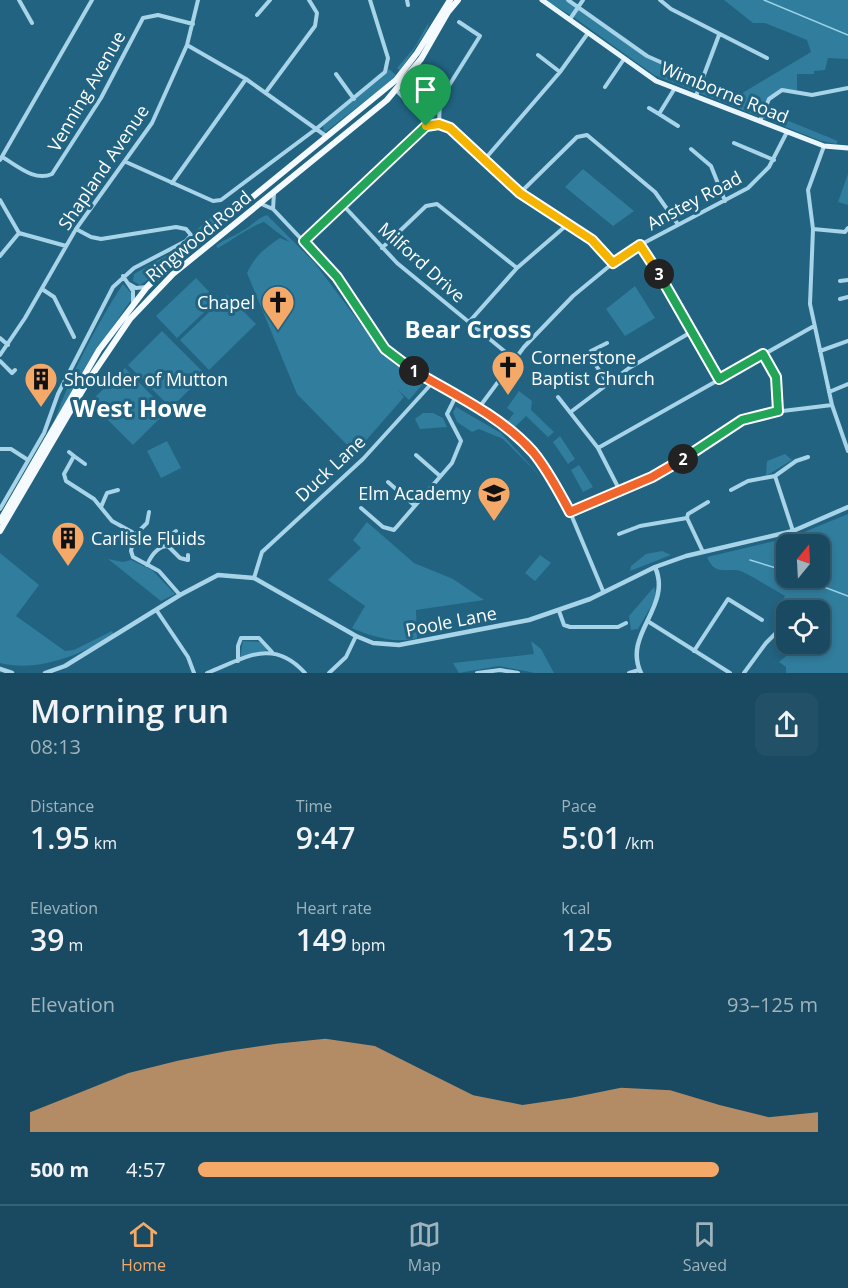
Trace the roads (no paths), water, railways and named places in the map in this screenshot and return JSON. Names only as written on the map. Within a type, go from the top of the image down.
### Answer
[{"type":"highway","name":"Ringwood Road","points":[[0,521],[99,350],[133,303],[173,262],[384,90],[409,65],[450,0]]},
{"type":"highway","name":"Ringwood Road","points":[[0,531],[88,381],[130,319],[173,274],[370,114],[396,90],[421,59],[448,12],[458,0]]},
{"type":"main road","name":"Wimborne Road","points":[[542,0],[656,81],[824,146],[848,148]]},
{"type":"street","points":[[19,0],[32,23]]},
{"type":"street","points":[[1,158],[92,0]]},
{"type":"street","name":"Shapland Avenue","points":[[0,355],[42,289],[76,229],[152,123],[187,45],[194,24],[198,0]]},
{"type":"street","points":[[257,15],[270,0]]},
{"type":"street","points":[[266,92],[315,26],[317,13],[309,0]]},
{"type":"street","name":"Ringwood Road","points":[[172,183],[213,201],[221,200],[316,129],[385,72],[388,58],[370,0]]},
{"type":"street","name":"Wimborne Road","points":[[568,0],[647,56],[735,95]]},
{"type":"street","points":[[570,19],[583,0]]},
{"type":"street","points":[[660,0],[767,58]]},
{"type":"street","name":"Venning Avenue","points":[[1,158],[34,176],[52,174],[101,98],[143,18],[158,15],[194,24]]},
{"type":"street","points":[[439,124],[440,100],[480,36],[459,22]]},
{"type":"street","points":[[485,159],[560,72],[588,33]]},
{"type":"street","points":[[696,96],[719,34]]},
{"type":"street","points":[[187,45],[246,79],[321,134],[329,136]]},
{"type":"street","points":[[538,55],[560,72]]},
{"type":"street","points":[[605,87],[624,59]]},
{"type":"street","points":[[338,76],[354,99]]},
{"type":"street","points":[[126,162],[172,183],[246,79]]},
{"type":"street","points":[[659,114],[675,88]]},
{"type":"street","points":[[760,121],[769,99],[779,91],[787,89],[813,95],[848,88]]},
{"type":"street","points":[[396,90],[421,115],[426,126]]},
{"type":"street","points":[[649,108],[678,126]]},
{"type":"street","points":[[304,241],[426,126],[439,124],[450,128],[520,193],[592,240],[613,263]]},
{"type":"street","name":"Anstey Road","points":[[477,409],[514,359],[554,314],[613,263],[640,245],[677,223],[725,201],[757,180],[774,160],[787,132]]},
{"type":"street","points":[[319,143],[321,134]]},
{"type":"street","points":[[520,193],[576,138],[587,135],[655,192],[677,223]]},
{"type":"street","points":[[734,143],[774,160]]},
{"type":"street","points":[[824,146],[808,187],[813,229],[810,304],[832,405],[848,451]]},
{"type":"street","points":[[691,149],[711,166],[725,201]]},
{"type":"street","points":[[273,208],[274,192]]},
{"type":"street","points":[[0,200],[20,234],[66,246]]},
{"type":"street","points":[[259,203],[273,208],[337,277],[385,349],[398,361],[477,409],[513,434],[534,454],[570,512],[603,591]]},
{"type":"street","name":"Milford Drive","points":[[342,204],[382,248],[514,359]]},
{"type":"street","points":[[382,248],[426,207],[437,204],[517,268]]},
{"type":"street","points":[[470,322],[517,268],[568,224]]},
{"type":"street","points":[[813,229],[845,232],[848,228]]},
{"type":"street","name":"Ringwood Road","points":[[0,509],[48,425],[68,373],[110,293],[123,276],[186,241],[191,235],[186,229],[164,229],[101,239],[91,237],[76,229]]},
{"type":"street","points":[[0,256],[20,234]]},
{"type":"street","points":[[640,245],[693,331],[719,379]]},
{"type":"street","name":"Ringwood Road","points":[[123,276],[136,288],[147,287]]},
{"type":"street","points":[[840,281],[848,280]]},
{"type":"street","name":"Ringwood Road","points":[[129,283],[134,296],[133,303]]},
{"type":"street","points":[[42,289],[54,297],[74,337]]},
{"type":"street","points":[[840,299],[848,297]]},
{"type":"street","points":[[598,448],[814,326]]},
{"type":"street","points":[[572,411],[607,382],[649,354],[693,331]]},
{"type":"street","points":[[0,338],[8,345]]},
{"type":"street","points":[[820,351],[848,341]]},
{"type":"street","points":[[607,343],[591,351],[589,355],[607,382]]},
{"type":"street","points":[[763,354],[776,377],[778,411]]},
{"type":"street","points":[[0,361],[12,373]]},
{"type":"street","name":"Duck Lane","points":[[254,578],[262,552],[287,526],[326,495],[363,459],[433,382]]},
{"type":"street","points":[[829,392],[848,384]]},
{"type":"street","points":[[361,508],[383,527],[394,530],[453,463],[461,445],[447,414],[456,396]]},
{"type":"street","points":[[558,397],[572,411],[598,448],[620,491]]},
{"type":"street","points":[[570,512],[675,465],[742,420],[778,411],[832,405]]},
{"type":"street","points":[[0,450],[11,449],[28,460]]},
{"type":"street","points":[[69,452],[85,464]]},
{"type":"street","points":[[416,455],[440,476]]},
{"type":"street","points":[[74,456],[64,477],[101,507],[112,521],[132,531],[135,536]]},
{"type":"street","points":[[730,490],[748,482],[775,476],[808,457]]},
{"type":"street","points":[[775,476],[793,531]]},
{"type":"street","points":[[388,482],[415,505]]},
{"type":"street","points":[[101,507],[107,493],[118,490]]},
{"type":"street","points":[[703,552],[687,518],[688,513],[708,502]]},
{"type":"street","name":"Poole Lane","points":[[45,673],[65,666],[180,595],[218,575],[254,578],[356,636],[373,643],[399,645],[529,620],[559,611],[655,567],[703,552],[793,531],[848,507]]},
{"type":"street","points":[[149,512],[147,523],[135,536],[131,553],[159,571],[180,595]]},
{"type":"street","points":[[619,534],[640,526],[687,518]]},
{"type":"street","points":[[168,546],[170,536],[176,531]]},
{"type":"street","points":[[147,565],[159,548],[168,546]]},
{"type":"street","points":[[168,546],[180,558],[188,558],[188,567]]},
{"type":"street","points":[[629,673],[640,671],[635,656],[636,647],[660,589],[655,567]]},
{"type":"street","points":[[694,651],[728,599],[762,620]]},
{"type":"street","points":[[157,611],[188,657],[194,673]]},
{"type":"street","points":[[559,611],[564,625],[570,627],[618,627],[626,622]]},
{"type":"street","points":[[648,622],[730,673]]},
{"type":"street","points":[[744,673],[776,633]]},
{"type":"street","points":[[329,673],[346,657],[356,636]]},
{"type":"street","points":[[238,661],[238,646],[241,638],[259,638],[272,652],[291,659],[305,673]]},
{"type":"street","points":[[207,673],[238,661],[272,652]]},
{"type":"street","points":[[65,666],[68,673]]},
{"type":"street","points":[[0,669],[12,673]]},
{"type":"street","points":[[477,673],[500,670],[518,673]]},
{"type":"waterway","points":[[764,0],[848,35]]},
{"type":"waterway","points":[[750,560],[776,568]]},
{"type":"waterway","points":[[827,588],[848,596]]},
{"type":"place","name":"Chapel","points":[[278,331]]},
{"type":"place","name":"Cornerstone Baptist Church","points":[[508,396]]},
{"type":"place","name":"Shoulder of Mutton","points":[[41,408]]},
{"type":"place","name":"Elm Academy","points":[[494,522]]},
{"type":"place","name":"Carlisle Fluids","points":[[68,567]]},
{"type":"district","name":"Bear Cross","points":[[468,328]]},
{"type":"district","name":"West Howe","points":[[140,407]]}]
